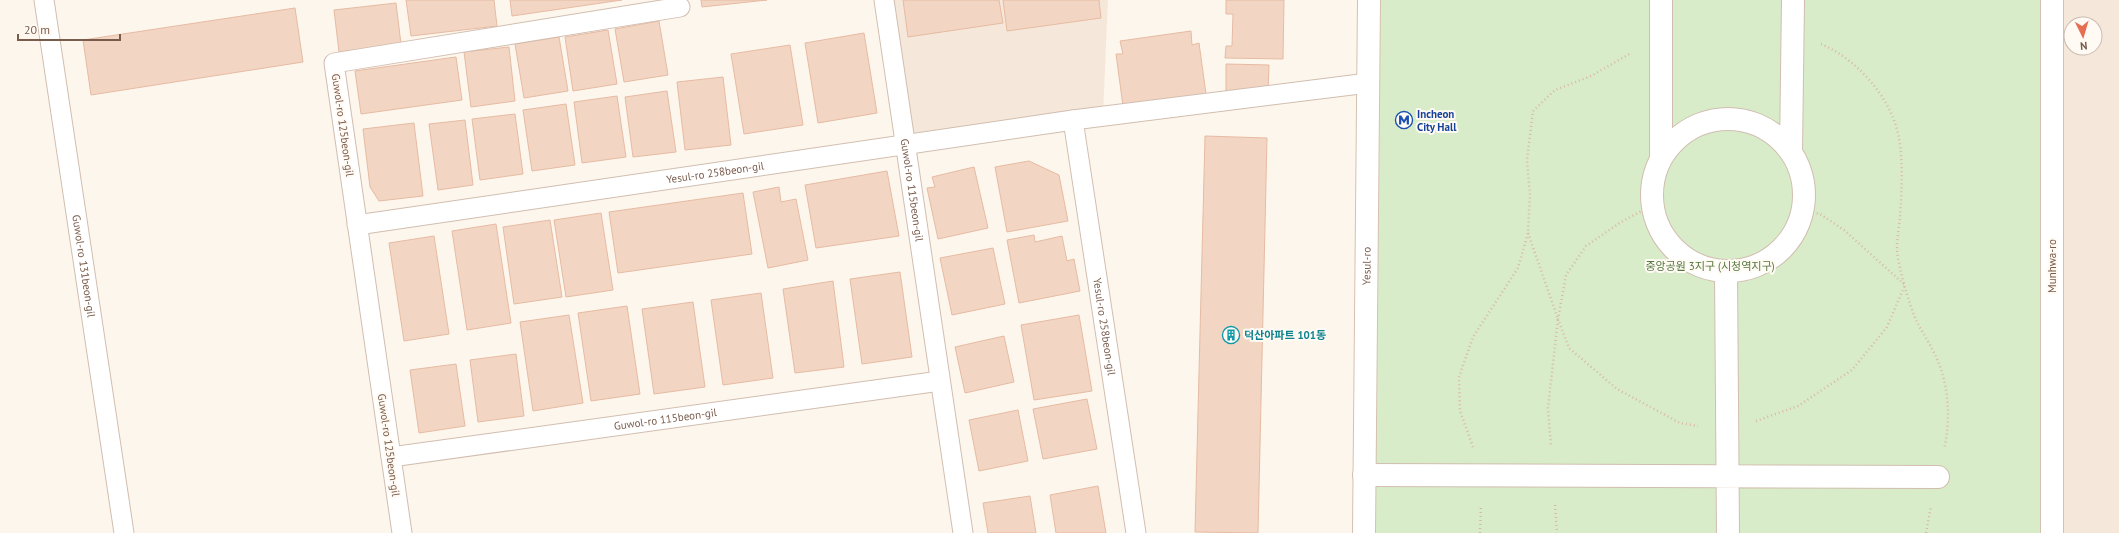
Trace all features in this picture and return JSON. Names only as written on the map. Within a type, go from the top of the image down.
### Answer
[{"type":"street","name":"Yesul-ro","points":[[1364,533],[1369,0]]},
{"type":"street","points":[[1661,0],[1662,155]]},
{"type":"street","points":[[1791,150],[1793,0]]},
{"type":"street","name":"Munhwa-ro","points":[[2052,0],[2052,533]]},
{"type":"street","points":[[1728,118],[1752,122],[1774,133],[1791,150],[1801,173],[1805,197],[1800,221],[1788,242],[1770,258],[1748,269],[1726,271],[1698,265],[1675,252],[1660,231],[1651,206],[1652,180],[1662,155],[1679,135],[1702,122],[1728,118]]},
{"type":"street","points":[[1726,271],[1728,533]]},
{"type":"street","points":[[1364,475],[1554,477],[1938,476]]},
{"type":"lane","name":"Guwol-ro 131beon-gil","points":[[44,0],[124,533]]},
{"type":"lane","name":"Guwol-ro 115beon-gil","points":[[884,0],[963,533]]},
{"type":"lane","name":"Guwol-ro 125beon-gil","points":[[402,533],[334,63],[680,7]]},
{"type":"lane","name":"Yesul-ro 258beon-gil","points":[[357,225],[1073,120],[1368,83]]},
{"type":"lane","name":"Yesul-ro 258beon-gil","points":[[1073,120],[1136,533]]},
{"type":"lane","name":"Guwol-ro 115beon-gil","points":[[391,457],[940,381]]},
{"type":"path","points":[[1480,533],[1480,476],[1474,450],[1460,411],[1459,377],[1473,338],[1518,268],[1528,232],[1530,195],[1527,160],[1533,111],[1555,90],[1591,76],[1661,35]]},
{"type":"path","points":[[1792,35],[1808,38],[1834,49],[1863,73],[1886,103],[1897,127],[1901,159],[1902,199],[1897,250],[1916,321],[1937,358],[1946,394],[1948,431],[1938,476]]},
{"type":"path","points":[[1802,210],[1820,214],[1844,230],[1906,285]]},
{"type":"path","points":[[1528,232],[1558,319],[1548,408],[1557,533]]},
{"type":"shaded area","points":[[884,0],[1108,0],[1103,116],[905,144]]},
{"type":"shaded area","points":[[2054,0],[2119,0],[2119,533],[2053,533]]},
{"type":"green space","name":"중앙공원 3지구 (시청역지구)","points":[[1370,0],[2052,0],[2051,533],[1367,533]]},
{"type":"building","points":[[406,0],[494,0],[497,26],[411,36]]},
{"type":"building","points":[[510,0],[622,0],[512,16]]},
{"type":"building","points":[[701,0],[767,0],[702,7]]},
{"type":"building","points":[[903,0],[999,0],[1003,23],[908,37]]},
{"type":"building","points":[[1003,0],[1099,0],[1101,18],[1007,31]]},
{"type":"building","points":[[1226,0],[1284,0],[1283,59],[1225,58],[1226,46],[1232,46],[1233,14],[1226,14]]},
{"type":"building","points":[[396,3],[401,44],[339,52],[334,10]]},
{"type":"building","points":[[295,8],[303,62],[91,95],[83,40]]},
{"type":"building","points":[[659,21],[668,75],[624,82],[615,29]]},
{"type":"building","points":[[608,30],[617,84],[573,91],[565,37]]},
{"type":"building","points":[[1191,31],[1192,45],[1199,43],[1206,94],[1123,106],[1116,54],[1123,54],[1120,41]]},
{"type":"building","points":[[864,33],[877,113],[818,123],[805,43]]},
{"type":"building","points":[[559,37],[568,91],[524,98],[515,44]]},
{"type":"building","points":[[790,45],[803,125],[744,134],[731,54]]},
{"type":"building","points":[[509,47],[515,101],[471,107],[464,52]]},
{"type":"building","points":[[456,57],[462,100],[361,114],[355,71]]},
{"type":"building","points":[[1226,64],[1269,65],[1268,92],[1226,91]]},
{"type":"building","points":[[723,77],[731,145],[685,150],[677,82]]},
{"type":"building","points":[[667,91],[676,152],[633,157],[625,97]]},
{"type":"building","points":[[617,96],[626,157],[582,163],[574,102]]},
{"type":"building","points":[[566,104],[575,165],[532,171],[523,110]]},
{"type":"building","points":[[515,114],[523,174],[480,180],[472,119]]},
{"type":"building","points":[[465,120],[473,185],[438,190],[429,124]]},
{"type":"building","points":[[414,123],[423,196],[379,201],[370,187],[363,129]]},
{"type":"building","name":"덕산아파트 101동","points":[[1205,136],[1267,138],[1258,533],[1195,532]]},
{"type":"building","points":[[1029,161],[1059,175],[1068,221],[1007,232],[995,167]]},
{"type":"building","points":[[974,167],[988,228],[938,239],[927,188],[935,187],[932,177]]},
{"type":"building","points":[[887,171],[899,236],[816,248],[805,185]]},
{"type":"building","points":[[779,187],[781,202],[796,199],[808,260],[768,268],[753,192]]},
{"type":"building","points":[[743,193],[752,254],[618,273],[609,212]]},
{"type":"building","points":[[601,213],[613,290],[566,297],[554,220]]},
{"type":"building","points":[[550,220],[562,297],[514,304],[503,227]]},
{"type":"building","points":[[496,224],[511,323],[467,330],[452,231]]},
{"type":"building","points":[[1034,235],[1035,242],[1062,236],[1067,261],[1074,259],[1080,291],[1019,303],[1007,240]]},
{"type":"building","points":[[434,236],[449,334],[404,341],[389,243]]},
{"type":"building","points":[[993,248],[1005,304],[952,315],[940,258]]},
{"type":"building","points":[[900,272],[912,357],[862,364],[850,279]]},
{"type":"building","points":[[833,281],[844,367],[795,373],[783,289]]},
{"type":"building","points":[[761,293],[773,378],[723,385],[711,300]]},
{"type":"building","points":[[693,302],[705,387],[654,394],[642,309]]},
{"type":"building","points":[[627,306],[640,394],[591,401],[578,313]]},
{"type":"building","points":[[569,315],[583,403],[533,411],[520,322]]},
{"type":"building","points":[[1079,315],[1092,391],[1034,400],[1021,325]]},
{"type":"building","points":[[1004,336],[1014,382],[965,393],[955,347]]},
{"type":"building","points":[[516,354],[524,416],[478,422],[470,360]]},
{"type":"building","points":[[456,364],[465,426],[419,433],[410,370]]},
{"type":"building","points":[[1087,399],[1097,449],[1043,459],[1033,409]]},
{"type":"building","points":[[1018,410],[1028,461],[979,471],[969,420]]},
{"type":"building","points":[[1098,486],[1106,533],[1056,533],[1050,495]]},
{"type":"building","points":[[1030,496],[1036,533],[988,533],[983,503]]},
{"type":"place","name":"Incheon City Hall","points":[[1404,120]]},
{"type":"place","name":"덕산아파트 101동","points":[[1231,335]]}]
